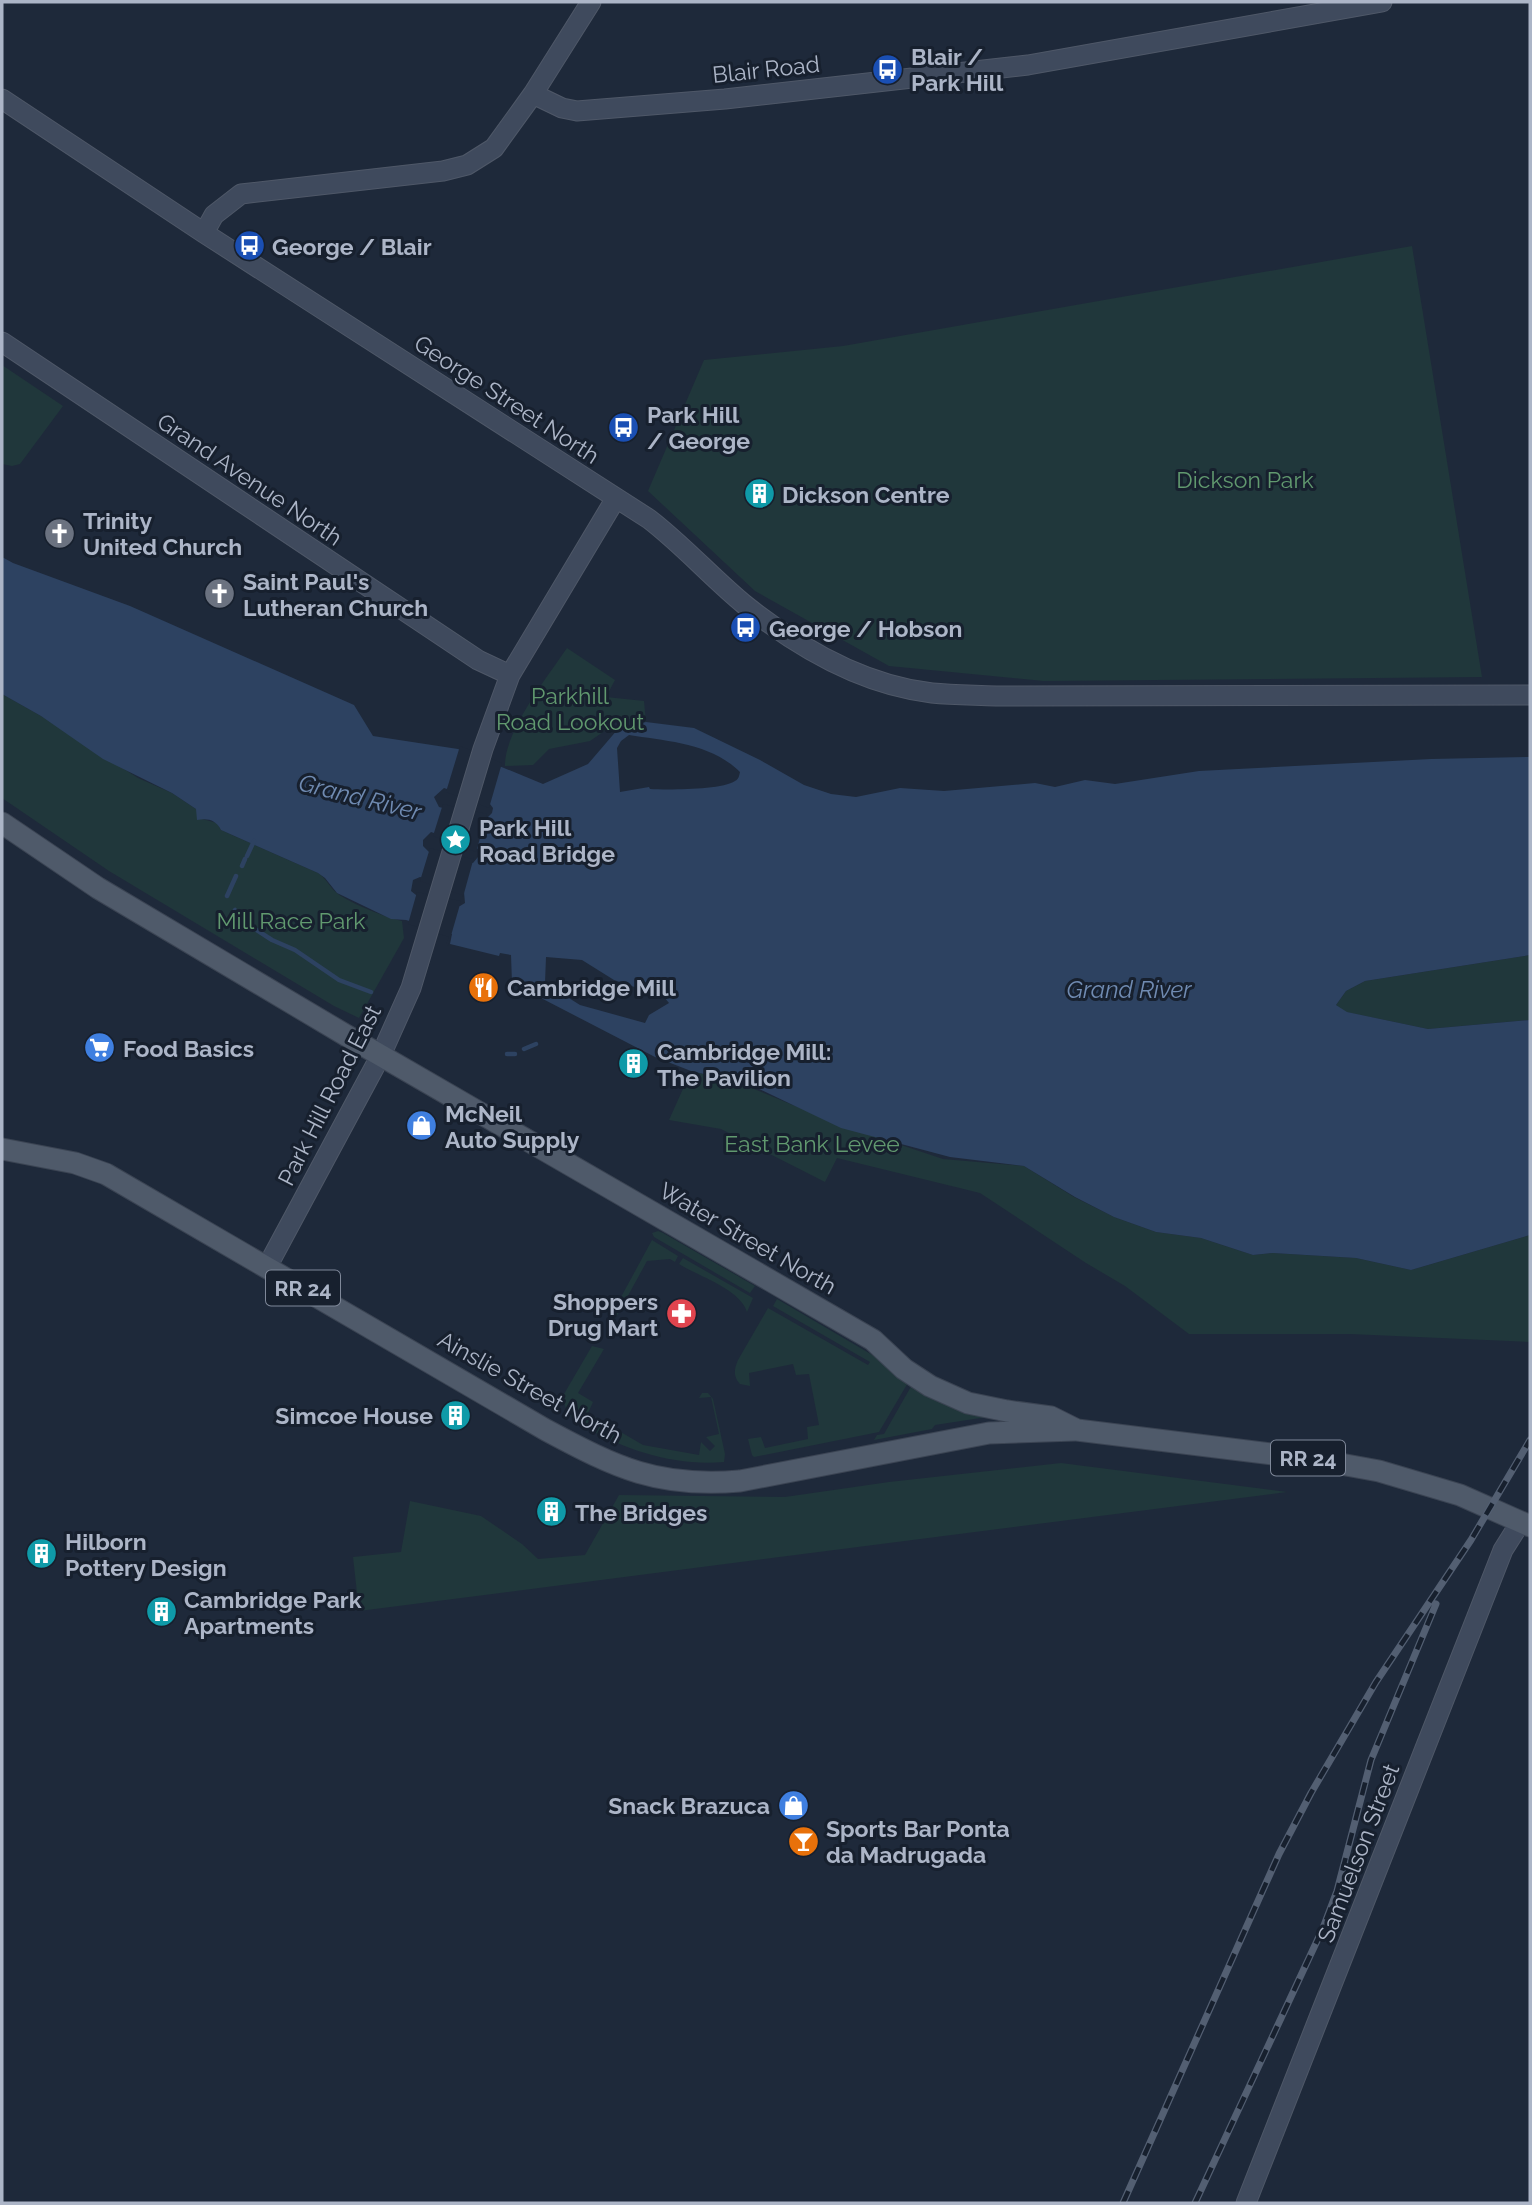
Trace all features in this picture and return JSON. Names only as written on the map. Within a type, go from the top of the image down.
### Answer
[{"type":"main road","points":[[204,233],[214,215],[241,194],[443,172],[467,165],[494,148],[533,94],[591,2]]},
{"type":"main road","name":"Blair Road","points":[[533,94],[562,108],[577,111],[840,86],[1028,65],[1382,2]]},
{"type":"main road","name":"George Street North","points":[[2,99],[204,233],[616,498],[669,534],[744,604],[802,646],[841,666],[889,684],[931,693],[996,696],[1530,695]]},
{"type":"main road","name":"Grand Avenue North","points":[[2,342],[478,660],[510,675]]},
{"type":"main road","name":"Park Hill Road East","points":[[267,1267],[380,1055],[411,988],[483,748],[510,675],[616,498]]},
{"type":"main road","name":"Water Street North","points":[[2,823],[98,888],[380,1055],[873,1340],[904,1369],[930,1386],[968,1403],[1051,1417],[1077,1430],[1313,1459],[1379,1471],[1460,1495],[1525,1524]]},
{"type":"main road","name":"Ainslie Street North","points":[[2,1149],[75,1163],[106,1174],[513,1411],[593,1455],[635,1472],[675,1482],[708,1484],[740,1481],[989,1433],[1077,1430]]},
{"type":"main road","name":"Samuelson Street","points":[[1246,2203],[1503,1550],[1525,1524]]},
{"type":"green space","name":"Dickson Park","points":[[1412,246],[1482,677],[1044,681],[889,666],[755,591],[648,491],[704,360],[843,346]]},
{"type":"green space","points":[[2,365],[63,406],[20,464],[12,466],[2,464]]},
{"type":"green space","name":"Parkhill Road Lookout","points":[[567,648],[615,680],[606,697],[644,701],[646,722],[610,716],[606,730],[590,741],[549,749],[533,765],[505,766],[507,752],[519,721]]},
{"type":"green space","name":"Mill Race Park","points":[[2,694],[138,778],[172,793],[196,809],[202,819],[217,823],[221,830],[318,873],[335,892],[351,902],[402,921],[404,938],[359,1018],[334,1006],[109,871],[2,798]]},
{"type":"green space","points":[[1530,955],[1530,1020],[1428,1029],[1346,1012],[1336,1005],[1346,991],[1365,981]]},
{"type":"green space","name":"East Bank Levee","points":[[691,1071],[742,1084],[841,1125],[943,1159],[1024,1166],[1074,1197],[1114,1217],[1156,1232],[1201,1238],[1253,1255],[1273,1253],[1356,1258],[1411,1270],[1530,1235],[1530,1342],[1350,1334],[1189,1334],[1125,1286],[980,1193],[837,1158],[825,1182],[721,1129],[669,1120]]},
{"type":"green space","points":[[658,1231],[755,1286],[750,1293],[654,1237],[652,1233]]},
{"type":"green space","points":[[652,1240],[678,1256],[675,1262],[670,1259],[647,1261],[618,1314],[613,1321],[608,1321]]},
{"type":"green space","points":[[683,1258],[753,1298],[747,1312],[736,1296],[679,1264]]},
{"type":"green space","points":[[777,1299],[874,1356],[909,1381],[879,1432],[754,1457],[752,1455],[748,1439],[761,1437],[765,1448],[808,1439],[807,1427],[819,1425],[809,1374],[796,1375],[793,1364],[749,1373],[750,1386],[740,1384],[736,1379],[738,1360],[768,1308],[868,1365],[870,1362],[773,1306]]},
{"type":"green space","points":[[592,1346],[604,1349],[578,1393],[593,1402],[588,1413],[643,1445],[699,1455],[701,1442],[710,1451],[715,1446],[706,1437],[719,1434],[711,1397],[699,1398],[702,1393],[708,1393],[713,1399],[725,1454],[724,1462],[687,1462],[652,1455],[601,1436],[585,1427],[586,1424],[579,1419],[574,1419],[566,1409],[564,1394]]},
{"type":"green space","points":[[913,1383],[931,1394],[936,1401],[987,1417],[935,1425],[932,1429],[874,1440],[877,1435],[884,1434]]},
{"type":"green space","points":[[1061,1463],[1287,1492],[359,1611],[353,1557],[401,1552],[410,1501],[481,1516],[522,1544],[538,1559],[585,1555],[619,1495],[785,1497],[889,1482]]},
{"type":"water","name":"Grand River","points":[[2,557],[130,606],[354,705],[373,736],[458,749],[543,784],[588,764],[618,729],[646,722],[694,728],[804,785],[831,794],[856,797],[900,788],[944,791],[1035,783],[1055,787],[1085,780],[1115,784],[1199,771],[1431,759],[1530,757],[1530,955],[1365,981],[1346,991],[1336,1005],[1347,1012],[1428,1029],[1530,1020],[1530,1235],[1411,1270],[1356,1258],[1273,1253],[1253,1255],[1201,1238],[1156,1232],[1114,1217],[1024,1166],[950,1157],[841,1128],[751,1085],[691,1071],[655,1057],[512,983],[511,955],[500,953],[499,956],[450,944],[452,934],[406,920],[391,919],[337,893],[318,873],[221,830],[211,820],[197,820],[196,809],[172,793],[103,759],[41,716],[2,694]],"holes":[[[629,735],[702,749],[728,762],[740,772],[739,776],[735,781],[719,786],[694,789],[649,787],[620,792],[617,748]],[[444,788],[490,804],[492,813],[486,819],[439,807],[434,797]],[[431,832],[477,848],[478,857],[473,863],[429,852],[423,846],[423,840]],[[420,877],[464,892],[465,903],[460,906],[416,895],[411,891],[413,880]],[[546,957],[582,960],[614,980],[664,997],[669,1003],[649,1015],[645,1023],[580,1005],[545,983]]]},
{"type":"pier","points":[[460,746],[502,763],[489,808],[446,792]]},
{"type":"pier","points":[[443,804],[487,814],[476,852],[433,836]]},
{"type":"pier","points":[[430,848],[472,859],[474,857],[463,897],[420,881]]},
{"type":"pier","points":[[417,892],[461,901],[448,946],[446,943],[449,937],[408,924]]},
{"type":"waterway","points":[[247,856],[254,841]]},
{"type":"waterway","points":[[242,866],[245,859]]},
{"type":"waterway","points":[[227,896],[236,876]]},
{"type":"waterway","points":[[235,910],[244,922],[272,940],[295,950],[339,980],[371,992]]},
{"type":"waterway","points":[[524,1049],[536,1044]]},
{"type":"waterway","points":[[507,1054],[515,1054]]},
{"type":"railway","points":[[1123,2203],[1279,1854],[1311,1793],[1376,1682],[1471,1540],[1530,1440]]},
{"type":"railway","points":[[1195,2203],[1323,1928],[1337,1891],[1371,1760],[1436,1604]]},
{"type":"place","name":"Blair / Park Hill","points":[[888,69]]},
{"type":"place","name":"George / Blair","points":[[249,246]]},
{"type":"place","name":"Park Hill / George","points":[[624,427]]},
{"type":"place","name":"Dickson Centre","points":[[759,494]]},
{"type":"place","name":"Trinity United Church","points":[[60,533]]},
{"type":"place","name":"Saint Paul's Lutheran Church","points":[[220,594]]},
{"type":"place","name":"George / Hobson","points":[[746,628]]},
{"type":"place","name":"Park Hill Road Bridge","points":[[456,840]]},
{"type":"place","name":"Cambridge Mill","points":[[484,987]]},
{"type":"place","name":"Food Basics","points":[[100,1048]]},
{"type":"place","name":"Cambridge Mill: The Pavilion","points":[[634,1064]]},
{"type":"place","name":"McNeil Auto Supply","points":[[422,1126]]},
{"type":"place","name":"Shoppers Drug Mart","points":[[681,1314]]},
{"type":"place","name":"Simcoe House","points":[[456,1415]]},
{"type":"place","name":"The Bridges","points":[[552,1512]]},
{"type":"place","name":"Hilborn Pottery Design","points":[[42,1554]]},
{"type":"place","name":"Cambridge Park Apartments","points":[[161,1612]]},
{"type":"place","name":"Snack Brazuca","points":[[793,1805]]},
{"type":"place","name":"Sports Bar Ponta da Madrugada","points":[[803,1841]]}]
